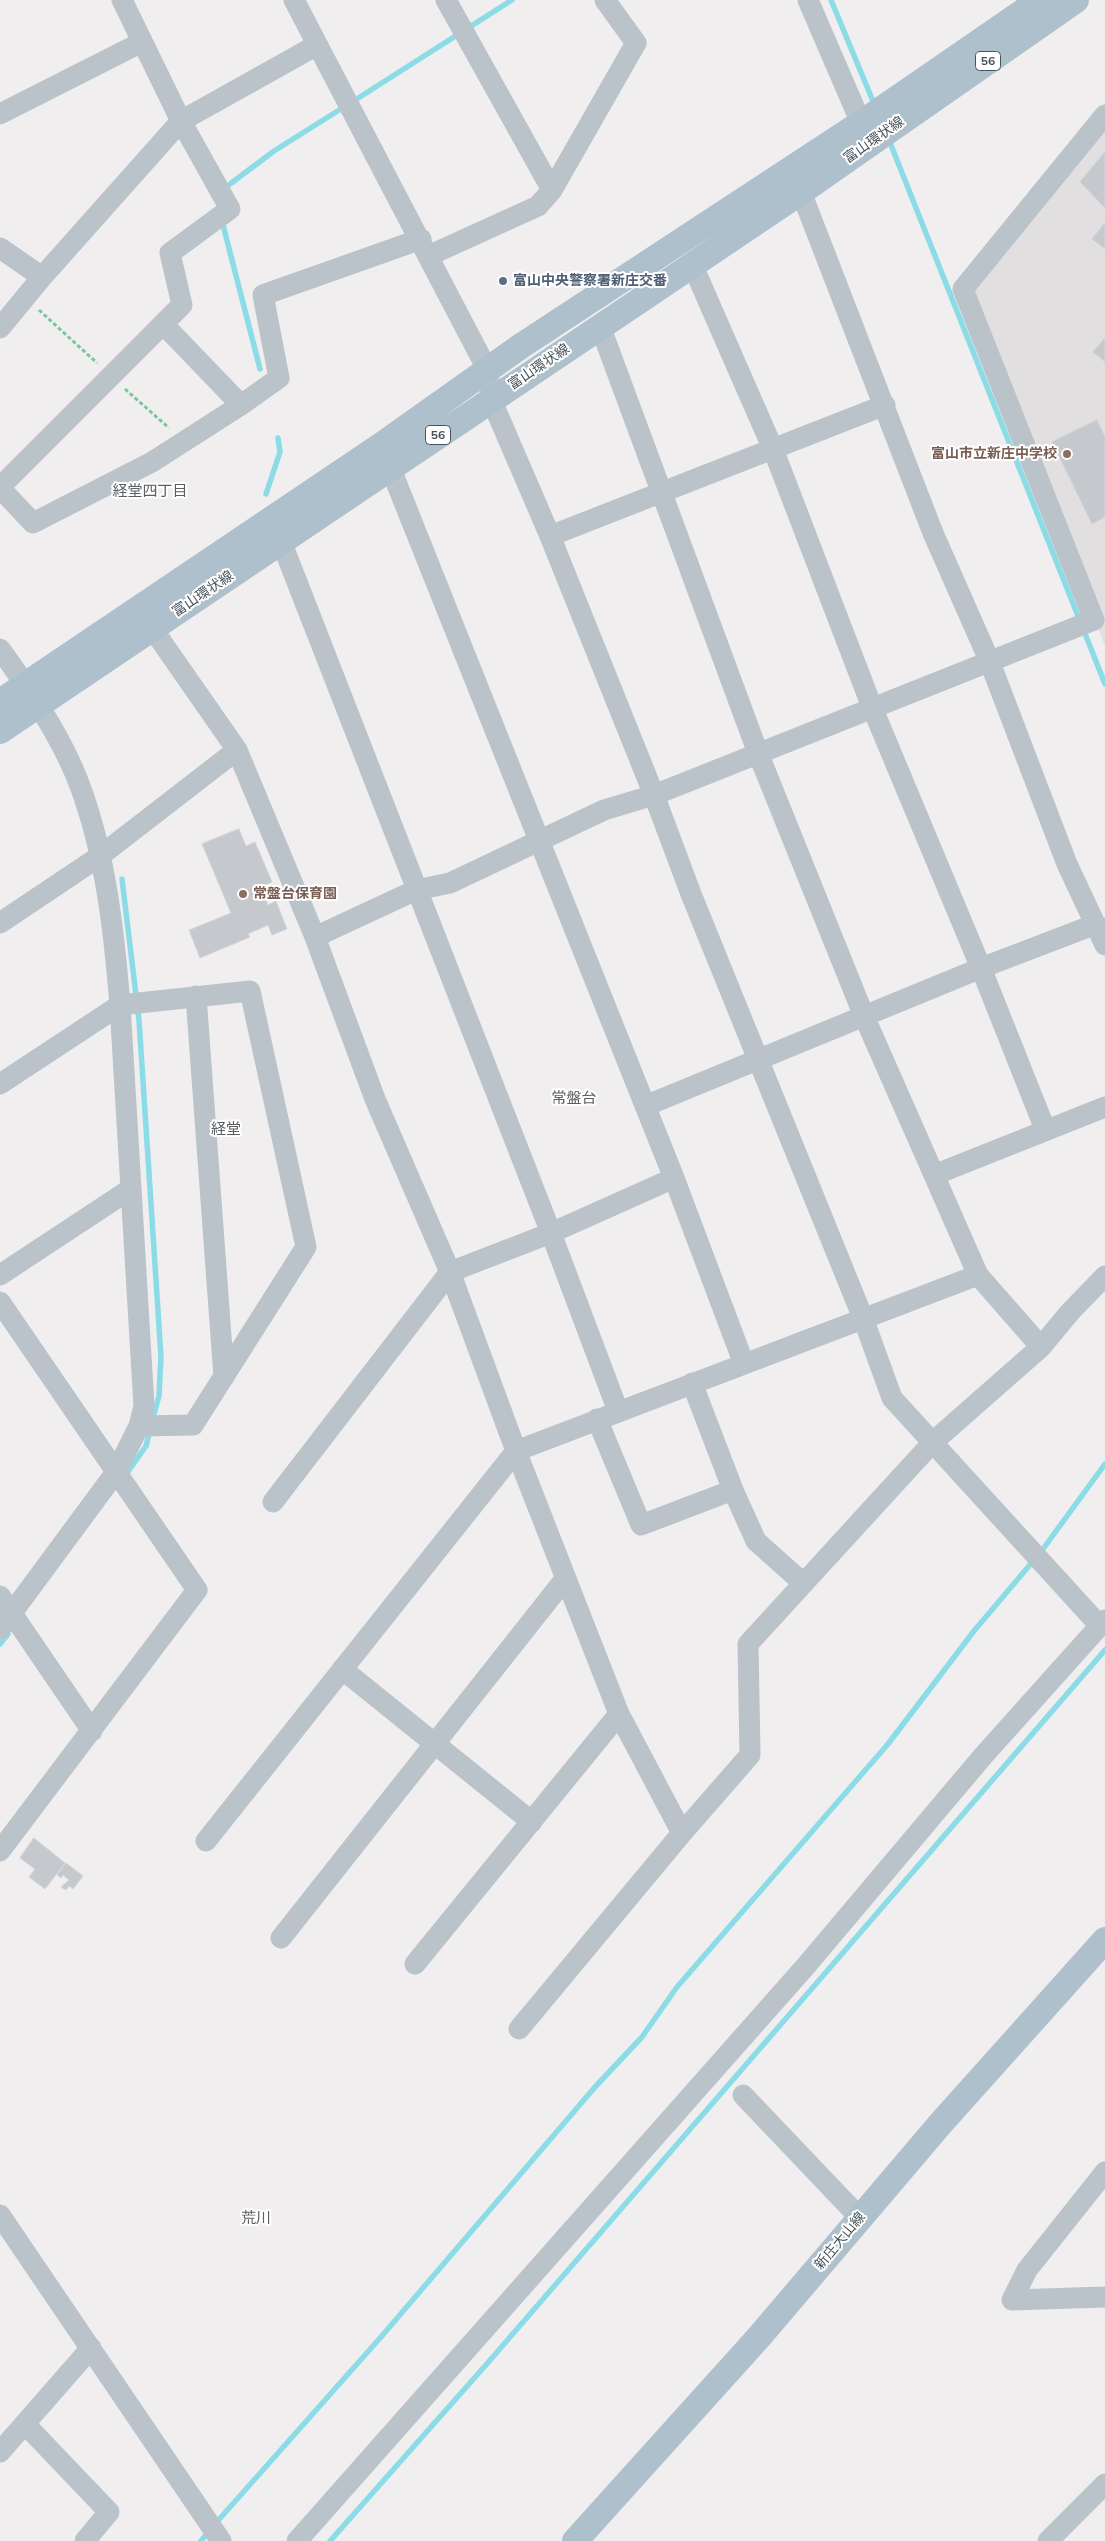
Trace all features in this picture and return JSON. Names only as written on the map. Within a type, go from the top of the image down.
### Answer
[{"type":"main road","name":"富山環状線","points":[[896,112],[1040,0]]},
{"type":"main road","name":"富山環状線","points":[[0,731],[32,695],[522,346],[868,127],[896,112],[1076,0]]},
{"type":"main road","name":"富山環状線","points":[[0,702],[32,695],[152,628],[801,192],[868,127]]},
{"type":"main road","name":"新庄大山線","points":[[575,2541],[739,2359],[941,2123],[1105,1940]]},
{"type":"street","points":[[122,0],[181,121],[230,208],[170,253],[182,305],[0,487],[33,523],[152,462],[241,405],[279,378],[264,295],[425,247],[538,206],[552,190],[636,43],[605,0]]},
{"type":"street","points":[[294,0],[425,247],[488,371],[491,399],[550,536],[654,795],[691,894],[862,1318],[892,1398],[1102,1623],[983,1756],[805,1967],[297,2541]]},
{"type":"street","points":[[446,0],[552,190]]},
{"type":"street","points":[[808,0],[868,127]]},
{"type":"street","points":[[0,114],[142,42]]},
{"type":"street","points":[[0,328],[42,277],[181,121],[317,45]]},
{"type":"street","points":[[315,937],[416,890],[450,883],[604,810],[654,795],[989,660],[1094,620],[963,289],[1105,115]]},
{"type":"street","points":[[801,192],[933,533],[989,660],[1068,864],[1105,945]]},
{"type":"street","points":[[0,248],[42,277]]},
{"type":"street","points":[[692,264],[773,449],[872,707],[981,968],[1045,1129]]},
{"type":"street","points":[[163,324],[241,405]]},
{"type":"street","points":[[600,326],[758,753],[864,1016],[978,1275],[1041,1347]]},
{"type":"street","points":[[550,536],[885,405]]},
{"type":"street","points":[[390,467],[674,1178],[744,1364]]},
{"type":"street","points":[[281,541],[551,1233],[618,1411]]},
{"type":"street","points":[[152,628],[237,750],[315,937],[376,1099],[450,1272],[565,1579],[620,1714],[682,1833]]},
{"type":"street","points":[[0,649],[32,695],[80,785],[100,856],[114,939],[120,1005],[144,1406],[139,1426],[116,1472],[4,1612],[92,1731]]},
{"type":"street","points":[[0,923],[100,856],[237,750]]},
{"type":"street","points":[[645,1106],[981,968],[1096,924]]},
{"type":"street","points":[[0,1084],[120,1005],[250,991],[306,1248],[194,1425],[139,1426]]},
{"type":"street","points":[[196,996],[224,1377]]},
{"type":"street","points":[[934,1175],[1045,1129],[1105,1107]]},
{"type":"street","points":[[273,1502],[450,1272],[551,1233],[674,1178]]},
{"type":"street","points":[[0,1275],[130,1190]]},
{"type":"street","points":[[206,1841],[516,1451],[978,1275]]},
{"type":"street","points":[[519,2029],[682,1833],[750,1755],[748,1644],[933,1442],[1041,1347],[1070,1312],[1105,1276]]},
{"type":"street","points":[[0,1302],[197,1590],[0,1851]]},
{"type":"street","points":[[692,1383],[733,1490],[756,1541],[803,1583]]},
{"type":"street","points":[[597,1420],[641,1525],[733,1490]]},
{"type":"street","points":[[281,1938],[565,1579]]},
{"type":"street","points":[[342,1669],[532,1822]]},
{"type":"street","points":[[415,1964],[620,1714]]},
{"type":"street","points":[[743,2095],[860,2218]]},
{"type":"street","points":[[1105,2172],[1027,2270],[1012,2300],[1105,2297]]},
{"type":"street","points":[[0,2215],[221,2541]]},
{"type":"street","points":[[0,2452],[90,2348]]},
{"type":"street","points":[[25,2424],[110,2512],[85,2541]]},
{"type":"street","points":[[1048,2541],[1105,2484]]},
{"type":"shaded area","name":"富山市立新庄中学校","points":[[1105,119],[1105,646],[963,289]]},
{"type":"building","points":[[1105,152],[1105,208],[1080,182]]},
{"type":"building","points":[[1105,223],[1105,249],[1092,239]]},
{"type":"building","points":[[1105,338],[1105,362],[1093,352]]},
{"type":"building","points":[[1097,420],[1105,437],[1105,517],[1092,524],[1052,442]]},
{"type":"building","name":"常盤台保育園","points":[[239,829],[246,846],[255,842],[272,882],[261,887],[268,905],[276,901],[287,929],[272,935],[268,925],[248,934],[250,937],[200,958],[189,930],[231,913],[202,844]]},
{"type":"building","points":[[34,1838],[65,1863],[45,1889],[29,1877],[35,1869],[20,1858]]},
{"type":"building","points":[[66,1863],[83,1876],[73,1889],[69,1886],[66,1890],[61,1887],[69,1880],[63,1875],[61,1878],[57,1875]]},
{"type":"waterway","points":[[352,102],[512,0]]},
{"type":"waterway","points":[[831,0],[875,106]]},
{"type":"waterway","points":[[230,184],[274,151],[344,107]]},
{"type":"waterway","points":[[889,140],[1105,684]]},
{"type":"waterway","points":[[223,225],[260,369]]},
{"type":"waterway","points":[[266,494],[280,452],[278,438]]},
{"type":"waterway","points":[[122,879],[139,1020],[161,1357],[159,1396],[152,1421]]},
{"type":"waterway","points":[[125,1476],[146,1446],[150,1430]]},
{"type":"waterway","points":[[1040,1553],[1105,1464]]},
{"type":"waterway","points":[[215,2524],[381,2337],[595,2087],[642,2037],[677,1987],[888,1744],[974,1631],[1034,1560]]},
{"type":"waterway","points":[[0,1644],[8,1634]]},
{"type":"waterway","points":[[330,2541],[485,2366],[1105,1650]]},
{"type":"waterway","points":[[201,2541],[209,2531]]},
{"type":"place","name":"富山中央警察署新庄交番","points":[[503,281]]},
{"type":"place","name":"富山市立新庄中学校","points":[[1067,454]]},
{"type":"place","name":"常盤台保育園","points":[[243,894]]},
{"type":"district","name":"経堂四丁目","points":[[150,491]]},
{"type":"district","name":"常盤台","points":[[574,1098]]},
{"type":"district","name":"経堂","points":[[226,1129]]},
{"type":"district","name":"荒川","points":[[256,2218]]}]
